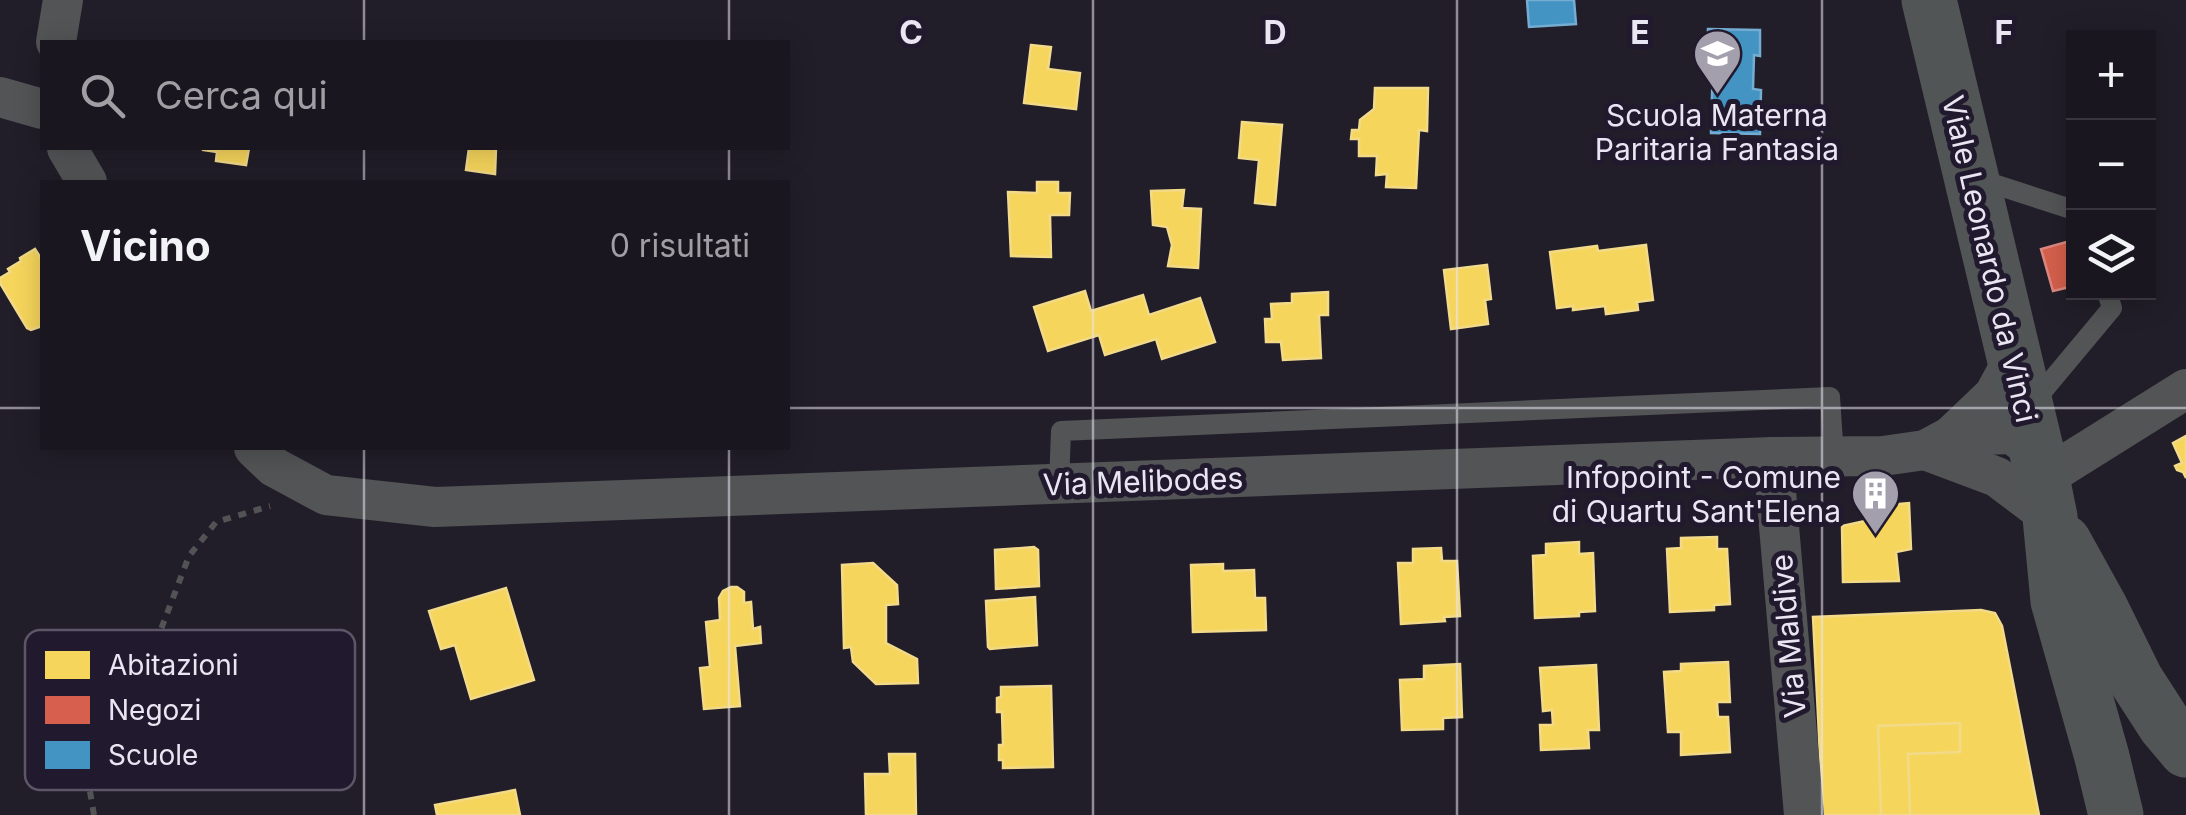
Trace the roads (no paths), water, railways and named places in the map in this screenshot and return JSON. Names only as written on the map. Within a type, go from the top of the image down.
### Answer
[{"type":"main road","name":"Viale Leonardo da Vinci","points":[[1929,0],[2039,465],[2058,601],[2116,815]]},
{"type":"main road","name":"Viale Leonardo da Vinci","points":[[2039,465],[2136,680],[2186,750]]},
{"type":"street","points":[[56,40],[63,0]]},
{"type":"street","points":[[0,97],[40,108]]},
{"type":"street","points":[[67,150],[85,180]]},
{"type":"street","points":[[2014,358],[1994,395],[1938,443],[1997,477],[2039,465],[2186,390]]},
{"type":"street","name":"Via Melibodes","points":[[256,450],[274,467],[326,495],[435,507],[1883,456],[1938,443],[2012,434],[2039,465]]},
{"type":"street","name":"Via Maldive","points":[[1773,457],[1804,815]]},
{"type":"lane","points":[[1971,177],[2066,207]]},
{"type":"lane","points":[[2039,465],[2112,308],[2110,300]]},
{"type":"lane","points":[[1060,484],[1061,431],[1830,397],[1834,456]]},
{"type":"place","name":"Scuola Materna Paritaria Fantasia","points":[[1717,96]]},
{"type":"place","name":"Infopoint - Comune di Quartu Sant'Elena","points":[[1876,536]]}]
